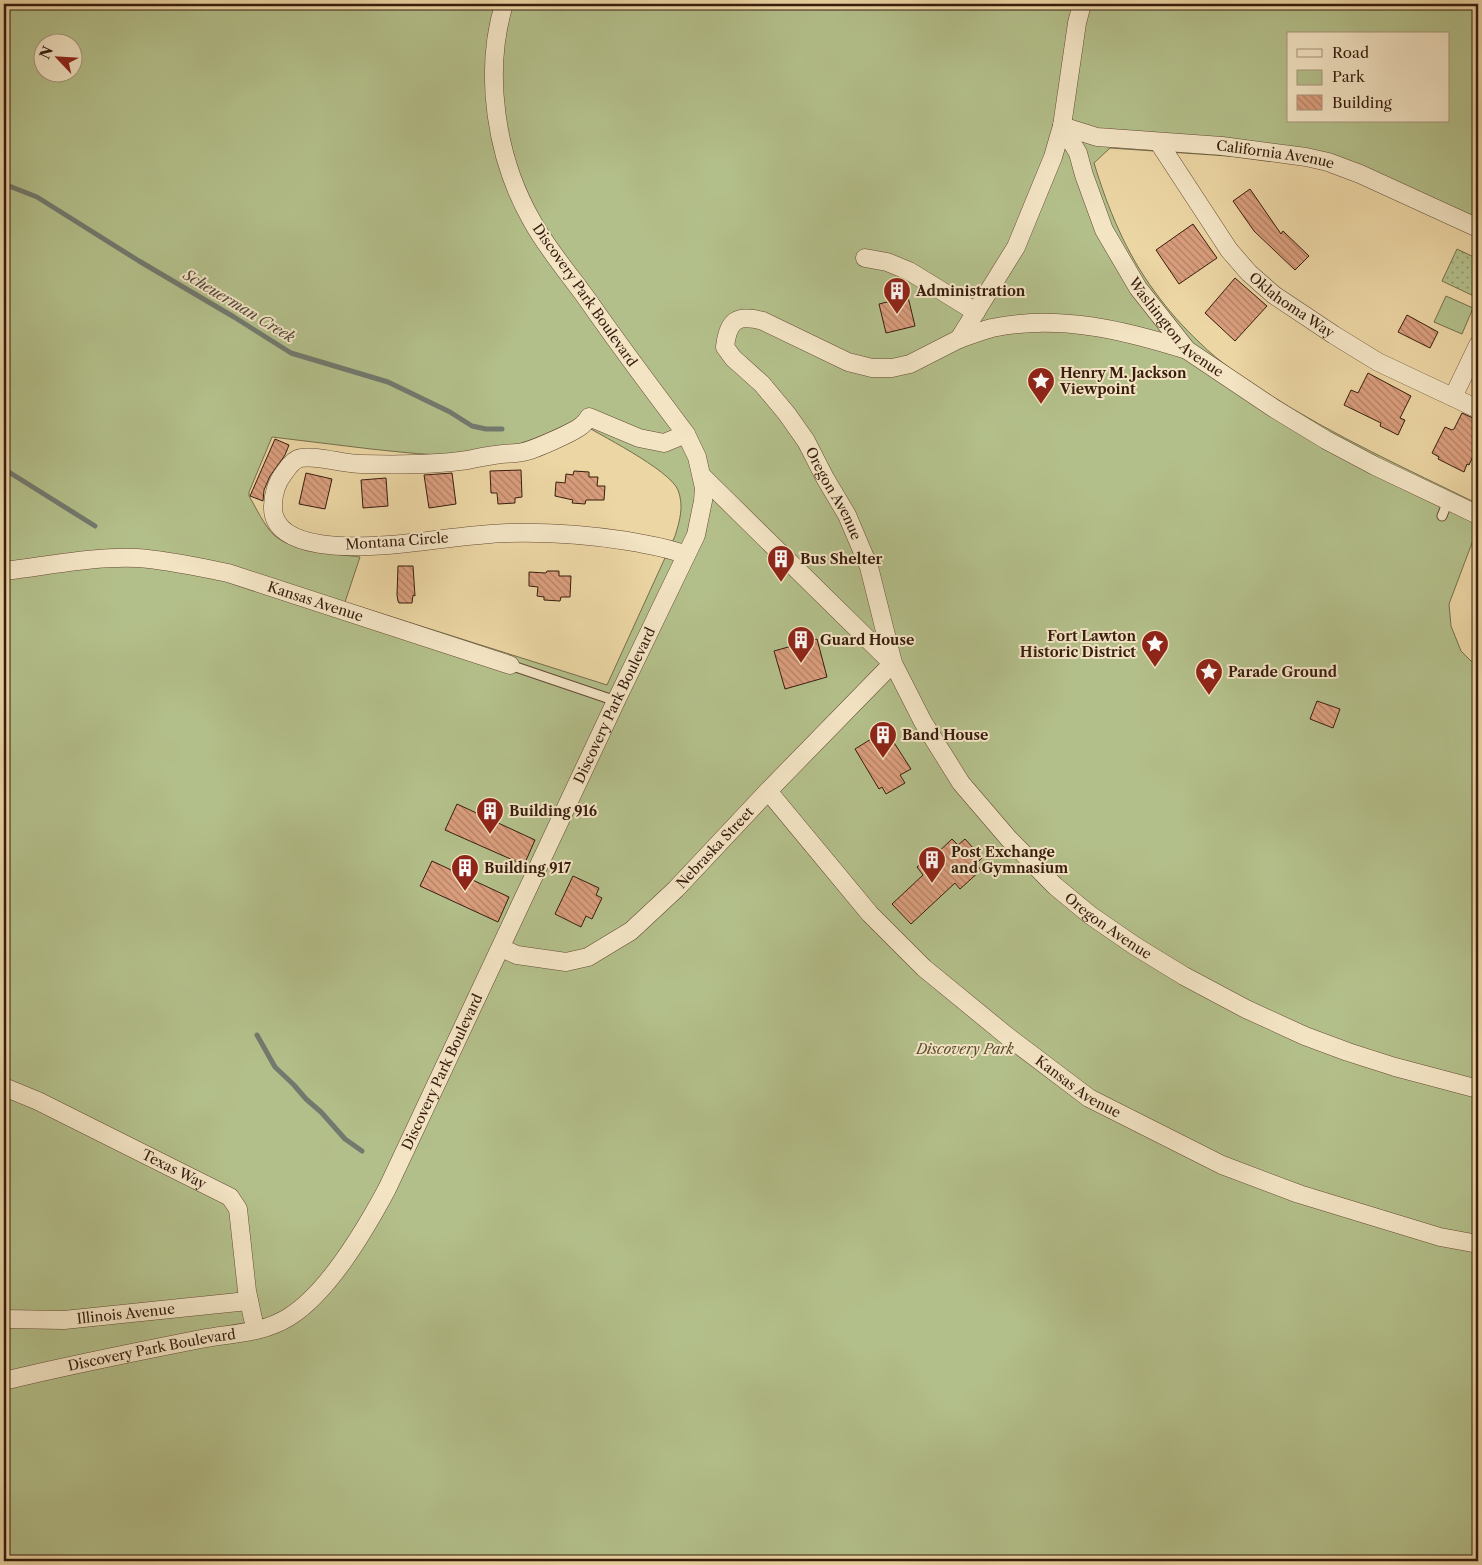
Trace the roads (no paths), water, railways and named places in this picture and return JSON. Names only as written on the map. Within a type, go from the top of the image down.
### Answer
[{"type":"street","name":"Discovery Park Boulevard","points":[[4,1381],[81,1363],[205,1338],[256,1330],[288,1318],[302,1308],[334,1271],[371,1220],[388,1189],[616,701],[696,535],[704,488],[697,457],[686,434],[532,222],[512,178],[501,140],[495,101],[495,57],[504,4]]},
{"type":"street","points":[[959,339],[1016,247],[1053,157],[1062,126],[1077,23],[1082,4]]},
{"type":"street","name":"California Avenue","points":[[1062,126],[1097,137],[1222,146],[1306,157],[1328,162],[1360,174],[1478,228]]},
{"type":"street","name":"Washington Avenue","points":[[1062,126],[1078,153],[1104,230],[1138,288],[1187,350],[1275,409],[1445,508],[1478,515]]},
{"type":"street","name":"Oklahoma Way","points":[[1159,142],[1229,250],[1238,262],[1260,283],[1288,305],[1364,354],[1478,409]]},
{"type":"street","points":[[865,258],[887,262],[909,272],[976,312]]},
{"type":"street","name":"Oregon Avenue","points":[[1187,350],[1131,333],[1079,324],[1024,323],[992,328],[959,339],[910,364],[892,368],[872,368],[848,362],[755,319],[741,318],[733,322],[726,333],[725,347],[733,358],[762,384],[787,414],[806,441],[825,478],[848,515],[869,567],[893,663],[923,722],[961,783],[1016,846],[1055,886],[1090,915],[1135,946],[1184,976],[1246,1010],[1296,1032],[1395,1067],[1478,1088]]},
{"type":"street","points":[[1453,397],[1478,346]]},
{"type":"street","name":"Montana Circle","points":[[686,434],[664,443],[655,442],[639,438],[589,417],[583,425],[573,431],[524,452],[469,460],[417,464],[361,464],[311,457],[298,458],[290,465],[278,484],[273,503],[273,511],[279,524],[286,532],[309,542],[338,546],[406,543],[508,533],[558,534],[610,538],[670,549],[686,555]]},
{"type":"street","points":[[702,476],[893,663]]},
{"type":"street","name":"Kansas Avenue","points":[[4,571],[104,559],[136,558],[187,564],[228,573],[510,665]]},
{"type":"street","name":"Nebraska Street","points":[[501,948],[517,956],[566,962],[588,957],[631,931],[676,889],[768,791],[893,663]]},
{"type":"street","name":"Kansas Avenue","points":[[768,791],[870,914],[924,968],[1007,1036],[1090,1098],[1222,1165],[1287,1189],[1440,1237],[1478,1244]]},
{"type":"street","name":"Texas Way","points":[[4,1087],[38,1100],[230,1197],[238,1209],[241,1224],[248,1301],[253,1319]]},
{"type":"street","name":"Illinois Avenue","points":[[4,1319],[64,1320],[248,1301]]},
{"type":"lane","name":"Kansas Avenue","points":[[510,665],[616,701]]},
{"type":"waterway","name":"Scheuerman Creek","points":[[4,184],[37,197],[291,353],[388,382],[450,412],[472,426],[486,429],[502,429]]},
{"type":"waterway","name":"Scheuerman Creek","points":[[4,469],[95,526]]},
{"type":"waterway","points":[[257,1035],[275,1067],[321,1112],[345,1139],[362,1151]]},
{"type":"place","name":"Administration","points":[[897,315]]},
{"type":"place","name":"Henry M. Jackson Viewpoint","points":[[1041,405]]},
{"type":"place","name":"Bus Shelter","points":[[781,583]]},
{"type":"place","name":"Guard House","points":[[801,664]]},
{"type":"place","name":"Fort Lawton Historic District","points":[[1155,668]]},
{"type":"place","name":"Parade Ground","points":[[1209,696]]},
{"type":"place","name":"Band House","points":[[883,759]]},
{"type":"place","name":"Building 916","points":[[490,835]]},
{"type":"place","name":"Post Exchange and Gymnasium","points":[[932,884]]},
{"type":"place","name":"Building 917","points":[[465,892]]},
{"type":"park label","name":"Discovery Park","points":[[965,1049]]}]
